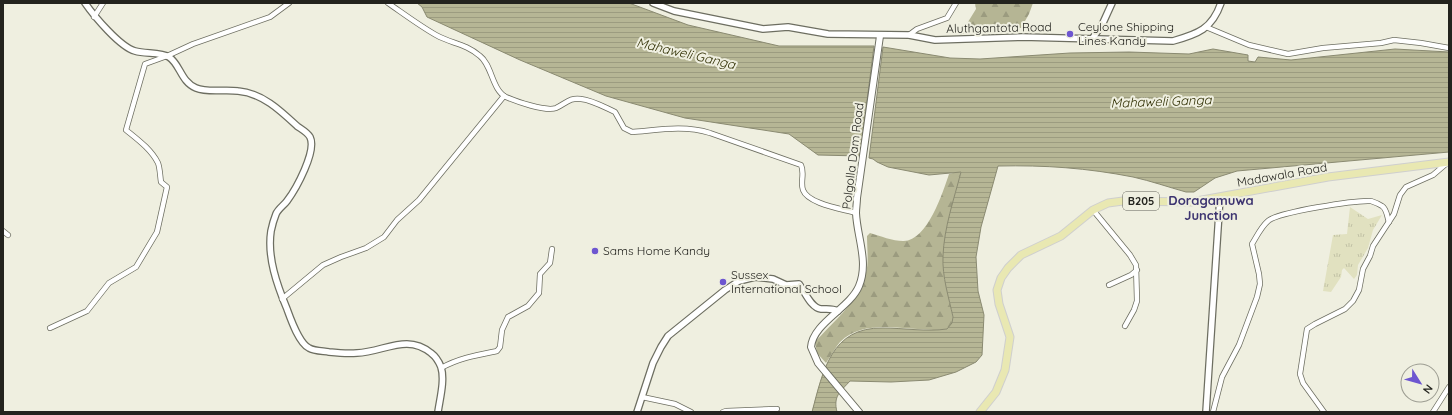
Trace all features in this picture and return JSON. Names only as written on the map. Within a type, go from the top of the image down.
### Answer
[{"type":"main road","name":"Polgolla Dam Road","points":[[859,412],[816,359],[810,347],[817,332],[854,295],[860,284],[862,251],[856,213],[880,36]]},
{"type":"main road","name":"Madawala Road","points":[[980,412],[996,392],[1006,370],[1010,337],[999,304],[997,290],[1001,278],[1008,268],[1021,255],[1061,236],[1093,210],[1108,203],[1123,201],[1191,202],[1328,177],[1448,162]]},
{"type":"street","points":[[85,3],[94,17],[132,50],[171,58],[188,83],[196,88],[238,91],[256,95],[279,109],[309,135],[312,142],[310,155],[295,189],[276,213],[271,231],[271,251],[275,279],[282,299],[304,344],[310,349],[357,353],[409,343],[419,345],[427,350],[433,355],[441,368],[442,381],[438,412]]},
{"type":"street","points":[[94,17],[103,3]]},
{"type":"street","points":[[50,328],[87,311],[109,283],[136,267],[157,232],[167,188],[161,182],[159,164],[141,142],[126,130],[145,64],[193,44],[270,17],[289,3]]},
{"type":"street","points":[[388,3],[437,35],[468,47],[482,57],[487,63],[496,86],[504,96],[537,107],[551,109],[556,108],[570,99],[580,98],[615,112],[624,128],[632,132],[686,128],[698,129],[801,165],[803,168],[803,191],[812,200],[856,213]]},
{"type":"street","name":"Aluthgantota Road","points":[[654,3],[674,11],[762,29],[788,27],[828,34],[865,34],[880,36],[909,35],[935,40],[1022,37],[1173,41],[1194,35],[1206,27],[1213,20],[1222,3]]},
{"type":"street","points":[[909,35],[917,28],[947,18],[956,3]]},
{"type":"street","points":[[1092,39],[1102,25],[1112,3]]},
{"type":"street","points":[[1206,27],[1249,45],[1288,54],[1323,48],[1381,43],[1394,40],[1449,48]]},
{"type":"street","points":[[282,299],[323,265],[366,248],[384,238],[397,220],[419,200],[504,96]]},
{"type":"street","points":[[1324,412],[1303,383],[1300,374],[1307,329],[1345,309],[1353,301],[1359,290],[1363,268],[1370,256],[1372,246],[1394,214],[1400,195],[1406,187],[1434,174],[1448,162]]},
{"type":"street","points":[[1206,412],[1220,197]]},
{"type":"street","points":[[1213,412],[1222,377],[1239,345],[1257,297],[1260,284],[1252,244],[1261,229],[1269,220],[1282,215],[1354,202],[1372,201],[1386,209],[1389,222]]},
{"type":"street","points":[[1093,210],[1130,255],[1136,265],[1137,301],[1125,326]]},
{"type":"street","points":[[3,231],[8,235]]},
{"type":"street","points":[[441,368],[468,356],[496,351],[500,347],[502,330],[508,317],[528,306],[539,293],[540,274],[550,263],[552,250]]},
{"type":"street","points":[[1108,285],[1131,275],[1137,270]]},
{"type":"street","points":[[637,412],[653,363],[668,336],[725,290],[740,281],[755,277],[773,279],[786,285],[799,284],[817,307],[822,309],[831,308],[838,311]]},
{"type":"street","points":[[1433,412],[1449,387]]},
{"type":"street","points":[[642,397],[669,403],[691,412]]},
{"type":"street","points":[[723,412],[777,409]]},
{"type":"green space","points":[[975,3],[1033,3],[1021,28],[969,31],[960,35],[976,9]]},
{"type":"green space","points":[[961,171],[943,256],[944,276],[953,317],[952,324],[947,329],[934,330],[891,327],[864,329],[851,334],[840,342],[826,363],[817,353],[815,342],[845,310],[863,283],[868,255],[867,236],[870,233],[899,241],[912,239],[927,225],[933,215],[949,174]]},
{"type":"green space","points":[[1350,207],[1368,219],[1382,215],[1373,230],[1368,248],[1358,265],[1357,275],[1354,279],[1344,268],[1342,270],[1341,277],[1331,292],[1323,291],[1333,235],[1347,234]]},
{"type":"water","name":"Mahaweli Ganga","points":[[417,3],[629,3],[688,25],[779,46],[874,46],[860,156],[818,155],[789,134],[685,118],[606,96],[520,60],[427,17],[422,7]]},
{"type":"water","name":"Mahaweli Ganga","points":[[883,47],[950,58],[980,59],[1070,53],[1129,52],[1189,54],[1213,49],[1248,55],[1248,61],[1255,62],[1258,57],[1291,60],[1395,49],[1449,52],[1449,152],[1237,171],[1215,178],[1194,192],[1186,192],[1140,179],[1099,171],[1032,166],[998,166],[981,227],[976,257],[978,291],[984,315],[982,355],[976,362],[956,372],[929,380],[891,382],[850,381],[838,395],[836,402],[837,412],[812,412],[820,381],[832,354],[841,343],[852,335],[865,330],[883,328],[939,330],[947,329],[952,323],[953,317],[945,280],[943,256],[947,224],[961,172],[929,175],[888,167],[869,158]]},
{"type":"place","name":"Ceylone Shipping Lines Kandy","points":[[1070,34]]},
{"type":"place","name":"Sams Home Kandy","points":[[595,251]]},
{"type":"place","name":"Sussex International School","points":[[723,282]]},
{"type":"district","name":"Doragamuwa Junction","points":[[1211,208]]}]
